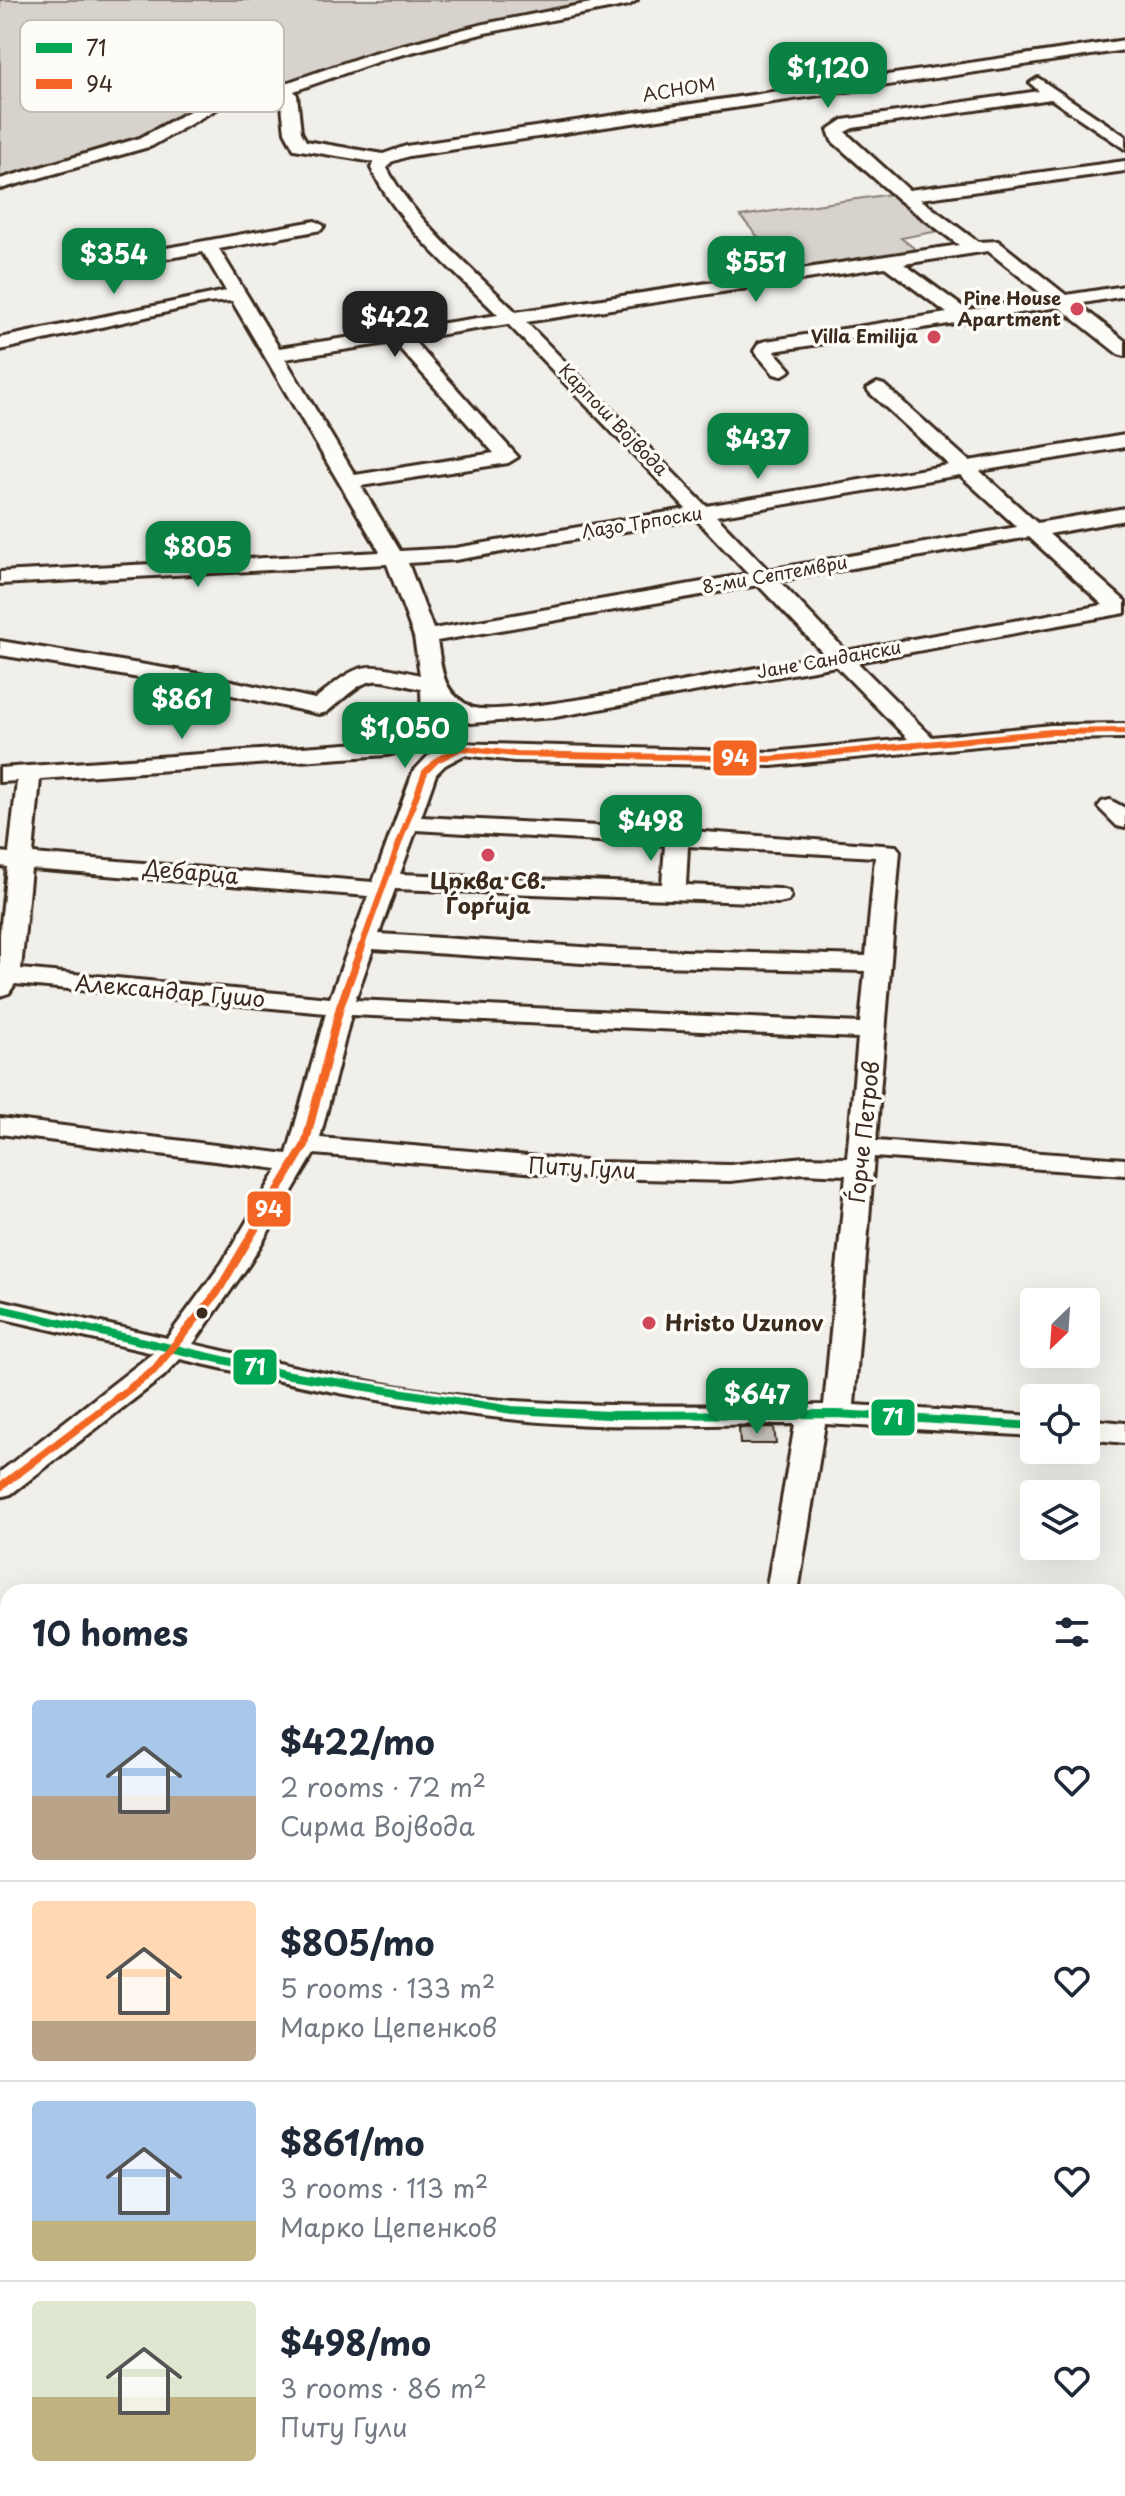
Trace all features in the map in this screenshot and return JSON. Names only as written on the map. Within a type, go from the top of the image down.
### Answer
[{"type":"street","points":[[284,89],[379,56],[484,29],[629,0]]},
{"type":"street","name":"АСНОМ","points":[[384,159],[406,151],[1125,45]]},
{"type":"street","points":[[1008,61],[1125,144]]},
{"type":"street","points":[[284,93],[291,99],[293,132],[300,145],[384,159]]},
{"type":"street","points":[[1053,94],[849,124],[836,130],[838,137],[905,196],[1065,301],[1125,350]]},
{"type":"street","points":[[0,184],[146,142],[200,112]]},
{"type":"street","name":"Карпош Војвода","points":[[384,159],[379,168],[384,181],[512,319],[927,745]]},
{"type":"street","points":[[905,196],[1125,166]]},
{"type":"street","points":[[112,263],[315,226]]},
{"type":"street","points":[[0,1487],[154,1370],[175,1349],[244,1248],[300,1154],[340,1007],[409,823],[424,767],[437,760],[444,739],[425,637],[395,557],[271,355],[208,245]]},
{"type":"street","points":[[271,355],[983,246]]},
{"type":"street","points":[[889,261],[963,316]]},
{"type":"street","points":[[781,370],[763,351],[766,347],[1125,291]]},
{"type":"street","points":[[0,344],[207,298],[237,295]]},
{"type":"street","points":[[348,482],[508,457],[400,337]]},
{"type":"street","points":[[877,389],[1122,607]]},
{"type":"street","name":"Лазо Трпоски","points":[[0,578],[455,554],[1125,441]]},
{"type":"street","name":"8-ми Септември","points":[[425,637],[1125,514]]},
{"type":"street","name":"Јане Сандански","points":[[532,714],[496,731],[495,736],[482,745],[444,739],[444,719],[532,714],[1122,607]]},
{"type":"street","points":[[0,648],[200,681],[311,707],[325,705],[365,673],[376,672],[434,685],[447,700],[470,716],[489,721],[516,747],[538,753]]},
{"type":"street","points":[[0,775],[306,756],[444,739],[488,752],[772,759],[1051,732],[1125,731]]},
{"type":"street","points":[[368,748],[444,739]]},
{"type":"street","points":[[395,747],[424,767]]},
{"type":"street","points":[[3,979],[10,859],[29,774]]},
{"type":"street","points":[[409,823],[677,837],[674,891]]},
{"type":"street","name":"Ѓорче Петров","points":[[677,837],[888,851],[861,1157],[825,1414],[784,1584]]},
{"type":"street","name":"Дебарца","points":[[10,859],[384,885]]},
{"type":"street","points":[[384,885],[779,896]]},
{"type":"street","points":[[364,941],[586,956],[880,964]]},
{"type":"street","name":"Александар Гушо","points":[[3,979],[340,1007]]},
{"type":"street","points":[[340,1007],[874,1031]]},
{"type":"street","name":"Питу Гули","points":[[0,1126],[300,1154],[597,1170],[730,1173],[861,1157],[1125,1167]]},
{"type":"street","points":[[0,1309],[175,1349],[402,1395],[512,1410],[608,1415],[825,1414],[1020,1425]]},
{"type":"street","points":[[1100,1430],[1125,1433]]},
{"type":"shaded area","points":[[0,0],[629,0],[484,29],[284,87],[284,20],[20,20],[20,112],[206,112],[160,135],[0,184]]},
{"type":"shaded area","points":[[891,194],[939,231],[901,238],[919,252],[789,273],[740,216]]},
{"type":"building","points":[[774,1427],[776,1444],[740,1444],[739,1428]]},
{"type":"transit line","name":"94","points":[[0,1487],[154,1370],[217,1293],[255,1233],[305,1145],[340,1007],[425,772],[437,760],[461,748],[514,754],[772,759],[1051,732],[1125,731]]},
{"type":"transit line","name":"71","points":[[0,1309],[284,1374],[512,1410],[608,1415],[838,1414],[1020,1425]]},
{"type":"place","name":"Pine House Apartment","points":[[1077,309]]},
{"type":"place","name":"Villa Emilija","points":[[934,337]]},
{"type":"place","name":"Црква Св. Ѓoрѓијa","points":[[488,855]]},
{"type":"place","name":"Hristo Uzunov","points":[[649,1323]]}]
